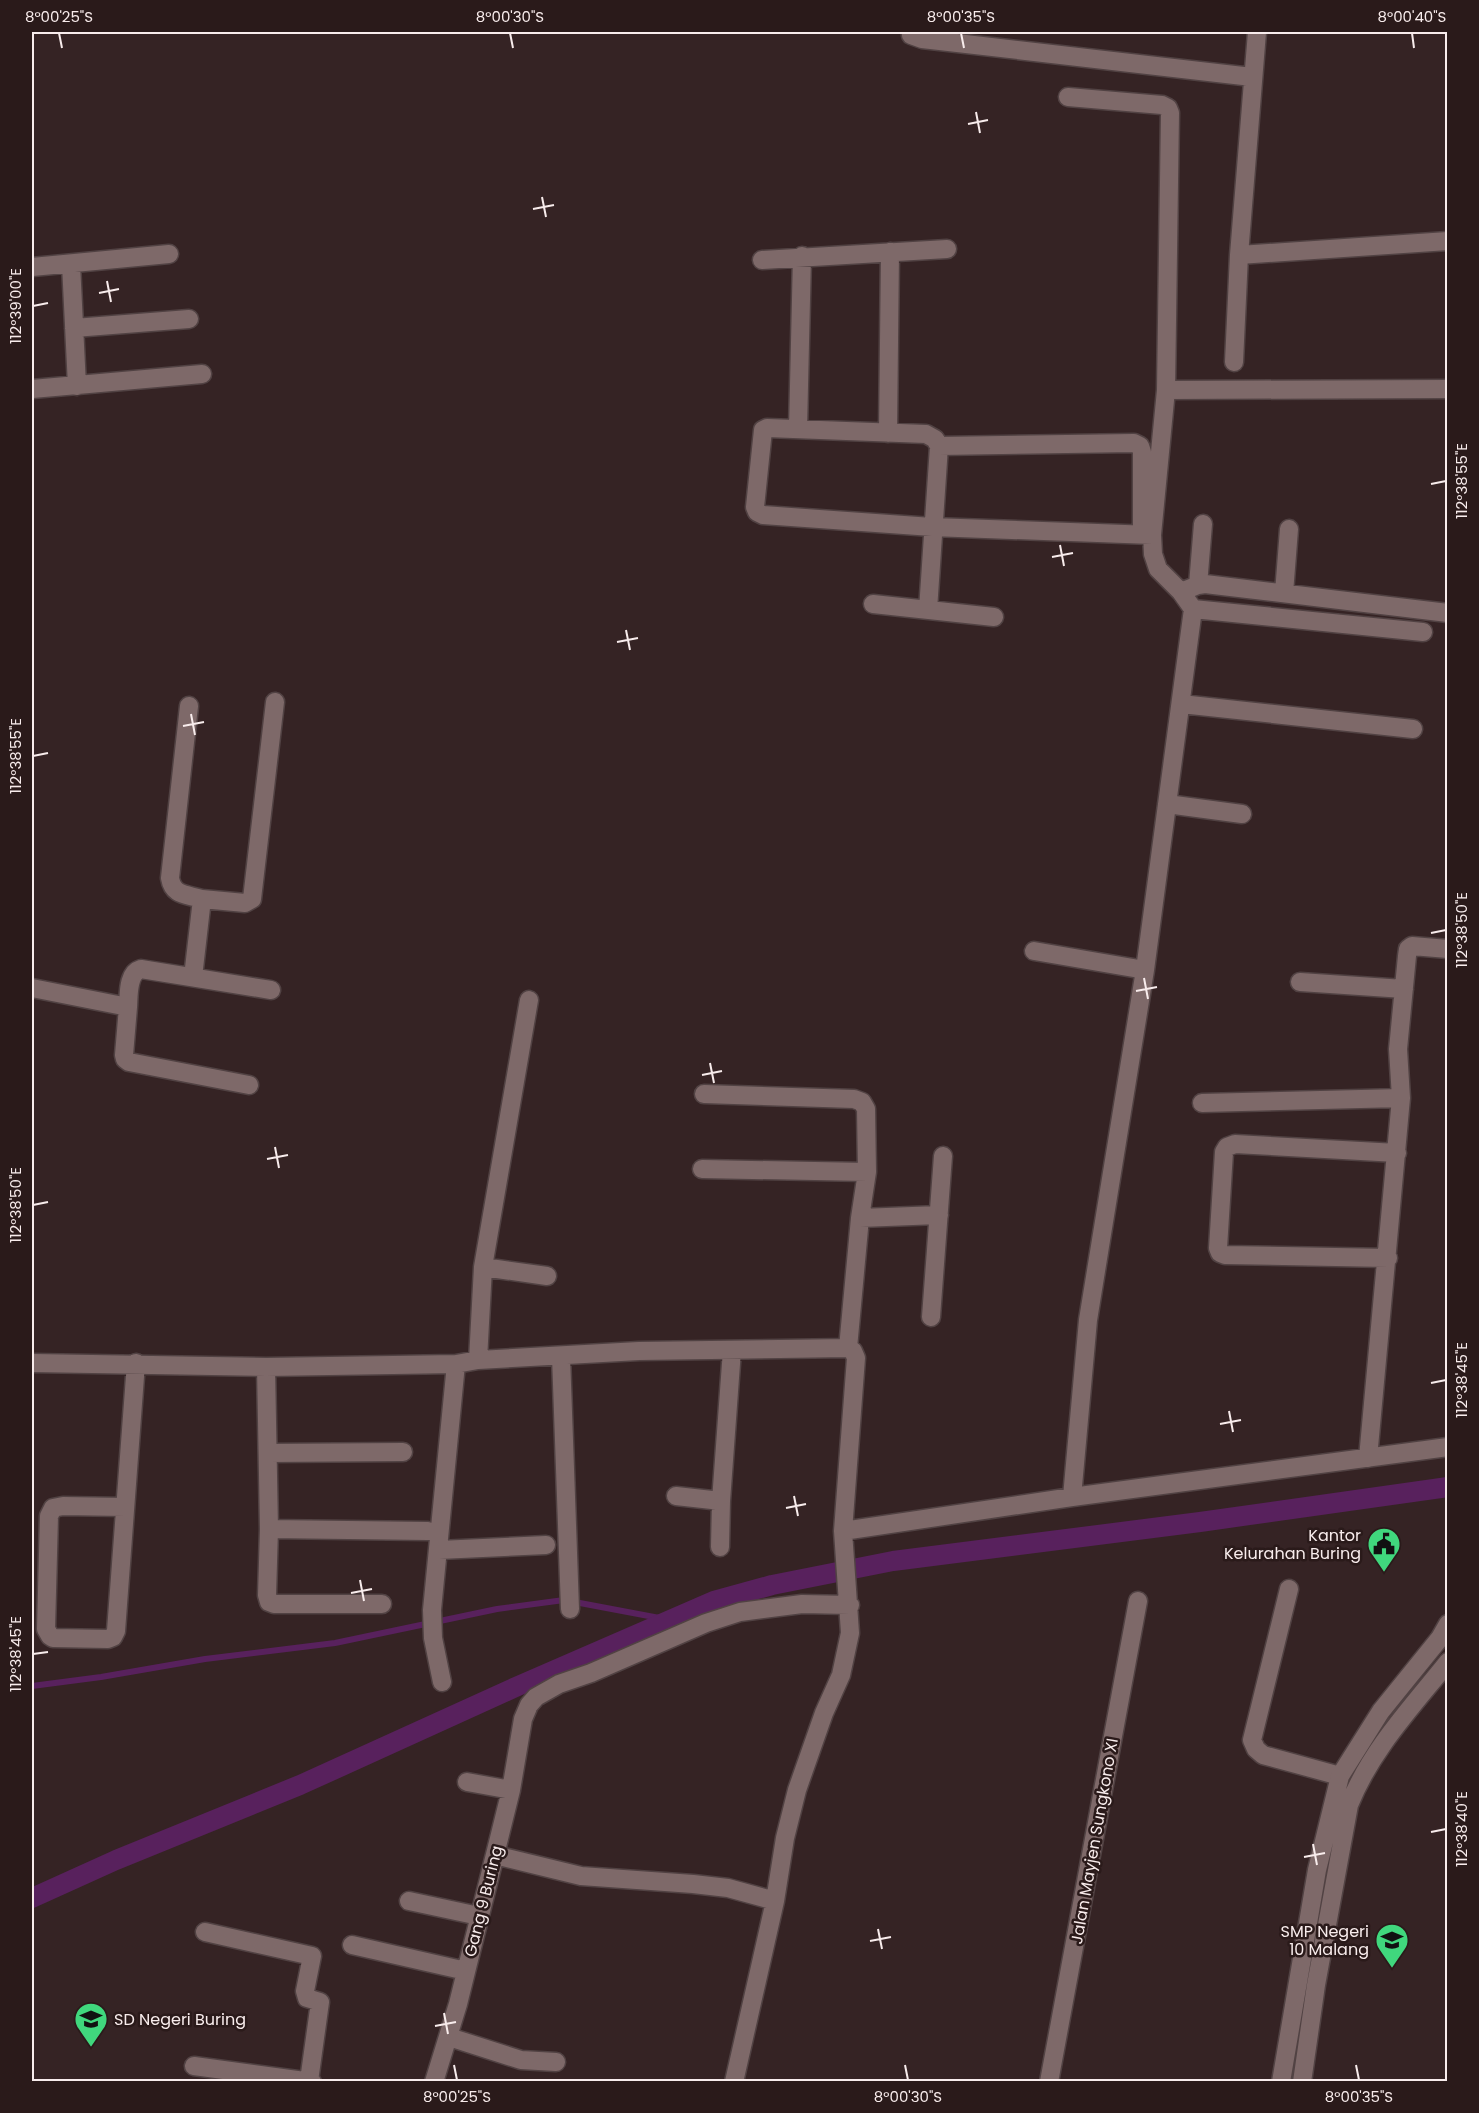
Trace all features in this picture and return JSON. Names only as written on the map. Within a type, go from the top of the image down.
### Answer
[{"type":"street","points":[[1234,362],[1239,255],[1257,32]]},
{"type":"street","points":[[911,35],[922,39],[1252,77]]},
{"type":"street","points":[[1068,98],[1162,105],[1168,108],[1170,113],[1166,390],[1147,535]]},
{"type":"street","points":[[1239,255],[1448,241]]},
{"type":"street","points":[[762,260],[947,249]]},
{"type":"street","points":[[888,433],[890,252]]},
{"type":"street","points":[[32,267],[169,254]]},
{"type":"street","points":[[798,429],[802,256]]},
{"type":"street","points":[[71,264],[77,386]]},
{"type":"street","points":[[74,328],[189,318]]},
{"type":"street","points":[[32,389],[202,374]]},
{"type":"street","points":[[1166,390],[1448,389]]},
{"type":"street","points":[[928,610],[932,527],[939,446],[935,439],[926,434],[767,428],[763,430],[755,507],[757,512],[763,515],[932,527],[1147,535]]},
{"type":"street","points":[[939,446],[1134,443],[1140,446],[1142,452],[1147,535],[1158,568],[1189,588],[1284,593],[1448,613]]},
{"type":"street","points":[[1072,1497],[1088,1320],[1145,970],[1193,609],[1189,588],[1203,524]]},
{"type":"street","points":[[1284,593],[1289,529]]},
{"type":"street","points":[[873,604],[994,617]]},
{"type":"street","points":[[1193,609],[1423,632]]},
{"type":"street","points":[[189,706],[170,878],[171,887],[177,892],[202,898],[245,903],[252,899],[275,702]]},
{"type":"street","points":[[1181,704],[1413,729]]},
{"type":"street","points":[[1167,804],[1242,814]]},
{"type":"street","points":[[193,977],[202,898]]},
{"type":"street","points":[[1368,1458],[1397,1153],[1401,1098],[1398,1049],[1408,950],[1412,946],[1448,949]]},
{"type":"street","points":[[1034,951],[1145,970]]},
{"type":"street","points":[[249,1085],[129,1062],[125,1059],[132,975],[136,970],[141,969],[271,990]]},
{"type":"street","points":[[1300,982],[1404,989]]},
{"type":"street","points":[[32,988],[128,1007]]},
{"type":"street","points":[[478,1360],[483,1267],[529,1000]]},
{"type":"street","points":[[704,1094],[854,1100],[862,1102],[866,1108],[867,1173],[860,1218],[848,1348]]},
{"type":"street","points":[[1202,1103],[1401,1098]]},
{"type":"street","points":[[1388,1258],[1225,1255],[1220,1253],[1218,1248],[1224,1152],[1227,1147],[1235,1144],[1397,1153]]},
{"type":"street","points":[[931,1317],[943,1156]]},
{"type":"street","points":[[702,1169],[867,1173]]},
{"type":"street","points":[[860,1218],[939,1215]]},
{"type":"street","points":[[483,1267],[547,1276]]},
{"type":"street","points":[[32,1363],[266,1367],[456,1364],[478,1360],[639,1351],[848,1348],[853,1351],[856,1358],[844,1538],[850,1633],[841,1675],[824,1713],[797,1790],[785,1838],[775,1901],[734,2082]]},
{"type":"street","points":[[720,1548],[721,1500],[732,1350]]},
{"type":"street","points":[[561,1356],[570,1600]]},
{"type":"street","points":[[125,1508],[63,1506],[53,1508],[49,1516],[46,1629],[53,1638],[108,1639],[113,1637],[116,1631],[136,1363]]},
{"type":"street","points":[[441,1682],[433,1638],[432,1610],[456,1364]]},
{"type":"street","points":[[266,1367],[269,1529],[267,1595],[269,1602],[274,1604],[382,1604]]},
{"type":"street","points":[[844,1538],[1072,1497],[1448,1447]]},
{"type":"street","points":[[268,1453],[403,1452]]},
{"type":"street","points":[[676,1497],[721,1500]]},
{"type":"street","points":[[269,1529],[429,1531]]},
{"type":"street","points":[[439,1550],[546,1545]]},
{"type":"street","points":[[1289,1589],[1252,1740],[1256,1749],[1263,1755],[1340,1776]]},
{"type":"street","name":"Jalan Mayjen Sungkono XI","points":[[1049,2082],[1138,1600]]},
{"type":"street","name":"Gang 9 Buring","points":[[434,2082],[449,2037],[466,1971],[511,1790],[523,1719],[529,1705],[536,1697],[559,1684],[591,1673],[705,1623],[740,1612],[802,1604],[849,1603]]},
{"type":"street","points":[[1281,2082],[1317,1870],[1340,1776],[1381,1711],[1440,1638],[1448,1624]]},
{"type":"street","points":[[1302,2082],[1316,1985],[1348,1805],[1360,1778],[1374,1755],[1448,1662]]},
{"type":"street","points":[[467,1782],[511,1790]]},
{"type":"street","points":[[495,1855],[580,1876],[728,1888],[775,1901]]},
{"type":"street","points":[[410,1901],[479,1916]]},
{"type":"street","points":[[194,2066],[311,2081],[320,2002],[307,1998],[304,1991],[312,1956],[205,1932]]},
{"type":"street","points":[[352,1945],[466,1971]]},
{"type":"street","points":[[449,2037],[521,2060],[556,2062]]},
{"type":"waterway","points":[[32,1898],[116,1860],[300,1785],[518,1686],[714,1601],[772,1585],[893,1561],[1200,1522],[1448,1487]]},
{"type":"waterway","points":[[32,1686],[205,1659],[335,1643],[497,1609],[564,1600],[670,1620]]},
{"type":"place","name":"Kantor Kelurahan Buring","points":[[1384,1573]]},
{"type":"place","name":"SMP Negeri 10 Malang","points":[[1392,1969]]},
{"type":"place","name":"SD Negeri Buring","points":[[91,2048]]}]
